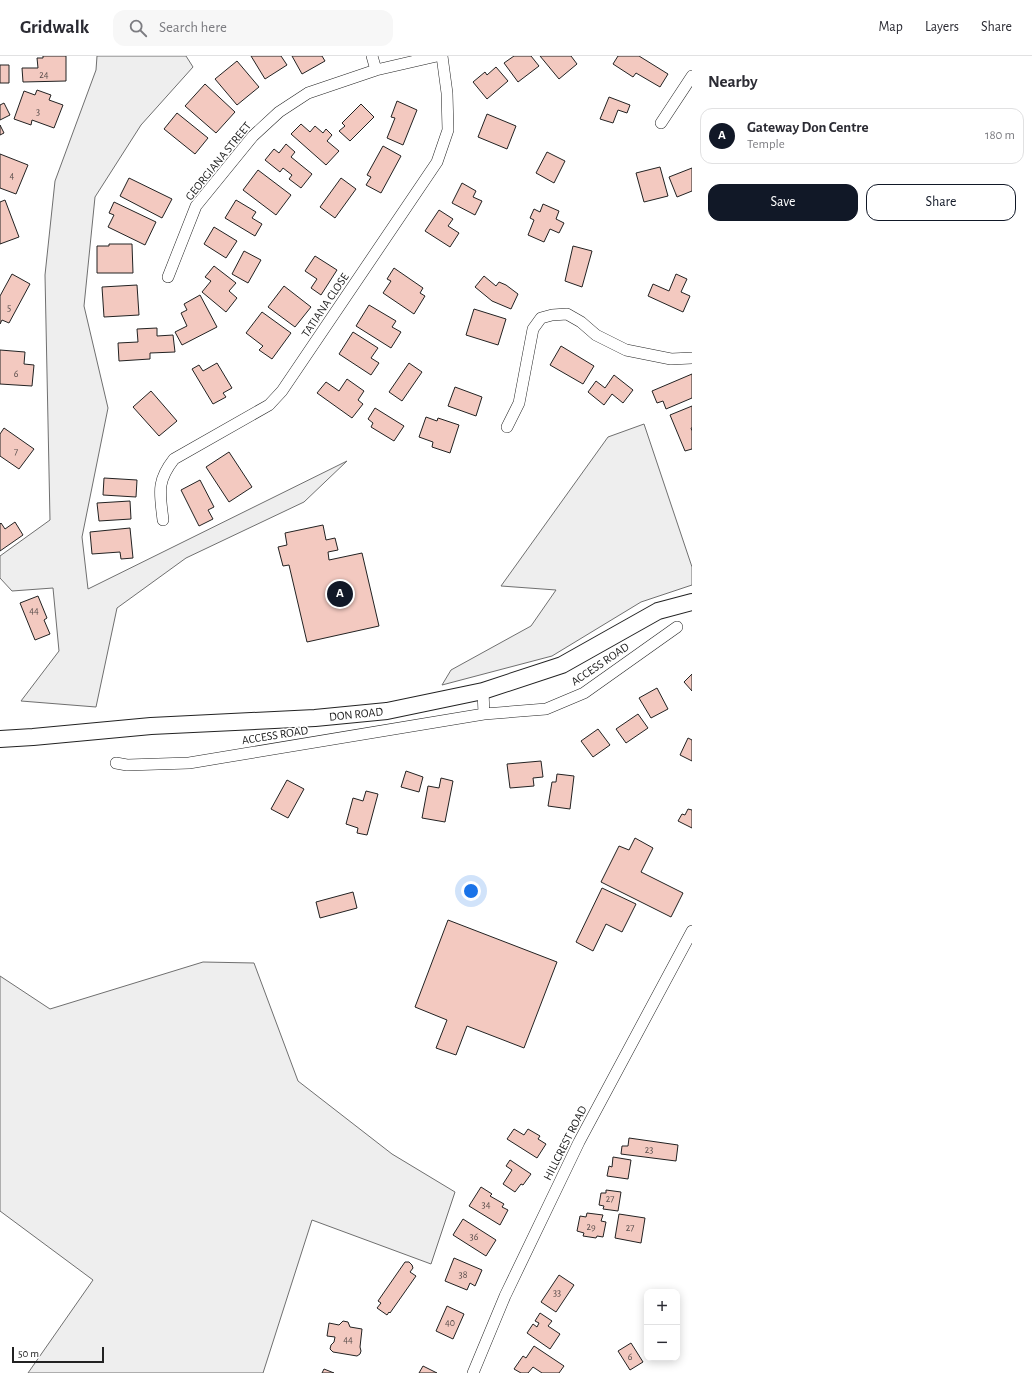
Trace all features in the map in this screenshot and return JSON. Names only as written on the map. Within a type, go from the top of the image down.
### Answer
[{"type":"main road","name":"DON ROAD","points":[[0,739],[151,726],[315,718],[387,711],[483,691],[562,665],[658,611],[692,602]]},
{"type":"street","points":[[372,56],[376,70]]},
{"type":"street","name":"GEORGIANA STREET","points":[[168,277],[196,206],[253,136],[279,112],[308,93],[376,70],[437,56]]},
{"type":"street","name":"TATIANA CLOSE","points":[[163,520],[160,486],[165,470],[174,459],[268,405],[282,391],[437,162],[448,130],[447,93],[442,56]]},
{"type":"street","points":[[661,123],[692,76]]},
{"type":"street","points":[[507,426],[519,403],[533,329],[541,318],[552,314],[567,314],[581,322],[596,335],[626,350],[671,359],[692,358]]},
{"type":"street","name":"ACCESS ROAD","points":[[116,763],[127,765],[188,763],[484,714],[546,709],[584,693],[677,627]]},
{"type":"street","points":[[483,691],[484,714]]},
{"type":"street","name":"HILLCREST ROAD","points":[[473,1373],[506,1296],[580,1142],[692,931]]},
{"type":"shaded area","points":[[97,56],[186,56],[193,67],[141,125],[95,197],[84,306],[108,408],[82,537],[88,589],[347,461],[304,502],[186,558],[117,608],[96,707],[21,701],[59,651],[53,588],[12,591],[0,578],[0,556],[50,520],[45,275],[55,181],[96,70]]},
{"type":"shaded area","points":[[644,424],[692,567],[692,585],[641,602],[552,656],[442,685],[451,670],[531,626],[556,590],[501,586],[608,437]]},
{"type":"shaded area","points":[[203,962],[254,963],[298,1081],[392,1154],[455,1192],[431,1264],[312,1220],[263,1373],[28,1373],[93,1280],[0,1211],[0,976],[50,1009]]},
{"type":"building","points":[[43,56],[66,56],[66,81],[23,82],[22,68],[38,68],[37,58],[43,58]]},
{"type":"building","points":[[251,56],[281,56],[287,65],[265,79]]},
{"type":"building","points":[[292,56],[322,56],[325,61],[302,74]]},
{"type":"building","points":[[514,56],[531,56],[539,66],[518,82],[504,63]]},
{"type":"building","points":[[540,56],[571,56],[577,64],[559,79]]},
{"type":"building","points":[[618,56],[639,56],[668,74],[660,87],[636,73],[633,77],[613,64]]},
{"type":"building","points":[[237,61],[259,87],[237,105],[215,79]]},
{"type":"building","points":[[0,65],[9,65],[9,83],[0,83]]},
{"type":"building","points":[[496,67],[508,81],[487,99],[473,82],[485,72],[487,75]]},
{"type":"building","points":[[205,84],[235,112],[216,133],[185,106]]},
{"type":"building","points":[[37,90],[51,95],[49,100],[63,105],[54,128],[32,120],[31,125],[14,119],[24,91],[35,95]]},
{"type":"building","points":[[609,97],[630,105],[627,113],[618,110],[613,123],[600,119]]},
{"type":"building","points":[[397,101],[417,110],[403,145],[387,138],[395,118],[391,117]]},
{"type":"building","points":[[4,103],[10,115],[0,120],[0,105]]},
{"type":"building","points":[[361,104],[374,117],[350,141],[339,131],[345,126],[342,123]]},
{"type":"building","points":[[177,113],[208,138],[195,154],[164,129]]},
{"type":"building","points":[[487,114],[516,126],[507,149],[478,137]]},
{"type":"building","points":[[301,124],[310,132],[315,126],[323,133],[326,129],[332,135],[327,141],[339,151],[326,165],[291,134]]},
{"type":"building","points":[[0,125],[4,133],[0,135]]},
{"type":"building","points":[[286,144],[295,152],[291,157],[312,174],[301,188],[289,179],[292,175],[283,168],[280,172],[265,160],[274,149],[279,153]]},
{"type":"building","points":[[383,146],[401,156],[381,193],[366,185],[371,177],[367,175]]},
{"type":"building","points":[[547,152],[565,161],[554,183],[536,173]]},
{"type":"building","points":[[0,154],[28,165],[16,194],[0,188]]},
{"type":"building","points":[[660,167],[668,196],[644,202],[636,173]]},
{"type":"building","points":[[692,168],[692,191],[677,197],[669,177]]},
{"type":"building","points":[[258,170],[291,195],[276,215],[243,190]]},
{"type":"building","points":[[129,178],[172,199],[162,218],[120,196]]},
{"type":"building","points":[[341,178],[356,189],[335,218],[320,207]]},
{"type":"building","points":[[462,183],[476,191],[473,197],[482,201],[475,215],[452,203]]},
{"type":"building","points":[[5,200],[19,237],[0,244],[0,202]]},
{"type":"building","points":[[236,200],[256,212],[252,218],[262,224],[255,236],[225,218]]},
{"type":"building","points":[[114,202],[156,222],[145,245],[108,227],[114,215],[109,213]]},
{"type":"building","points":[[543,204],[559,211],[556,219],[564,223],[559,233],[550,229],[544,242],[528,235],[534,220],[530,218],[534,209],[540,212]]},
{"type":"building","points":[[439,210],[453,219],[448,226],[459,233],[450,247],[425,231]]},
{"type":"building","points":[[214,227],[237,241],[226,258],[204,244]]},
{"type":"building","points":[[109,244],[132,244],[133,273],[97,273],[97,246],[109,246]]},
{"type":"building","points":[[573,246],[592,251],[582,287],[565,281]]},
{"type":"building","points":[[244,251],[261,260],[248,283],[232,274]]},
{"type":"building","points":[[315,256],[337,270],[321,295],[311,288],[317,279],[305,271]]},
{"type":"building","points":[[214,266],[236,283],[229,291],[237,298],[226,312],[202,292],[211,281],[205,277]]},
{"type":"building","points":[[394,268],[423,288],[420,293],[425,296],[414,314],[383,293],[391,281],[387,279]]},
{"type":"building","points":[[12,274],[30,284],[9,323],[2,320],[0,324],[0,296]]},
{"type":"building","points":[[676,274],[687,279],[681,292],[690,296],[683,312],[648,296],[653,284],[669,291]]},
{"type":"building","points":[[484,276],[496,286],[499,282],[506,285],[518,294],[511,309],[492,301],[475,287]]},
{"type":"building","points":[[137,285],[139,315],[104,317],[102,287]]},
{"type":"building","points":[[284,286],[311,307],[295,327],[268,307]]},
{"type":"building","points":[[200,295],[217,327],[182,345],[175,332],[187,326],[181,313],[187,310],[184,304]]},
{"type":"building","points":[[369,305],[396,321],[392,327],[401,332],[391,348],[356,326]]},
{"type":"building","points":[[474,309],[506,319],[498,345],[466,335]]},
{"type":"building","points":[[262,312],[291,333],[272,359],[259,350],[263,346],[246,333]]},
{"type":"building","points":[[157,328],[157,336],[173,335],[175,352],[150,353],[150,359],[119,361],[118,343],[138,342],[137,329]]},
{"type":"building","points":[[353,332],[378,348],[371,358],[379,363],[371,375],[339,354]]},
{"type":"building","points":[[561,346],[594,366],[583,384],[550,365]]},
{"type":"building","points":[[0,350],[25,352],[24,364],[34,365],[32,386],[0,384]]},
{"type":"building","points":[[217,363],[232,388],[223,393],[226,397],[213,404],[192,369],[199,365],[203,371]]},
{"type":"building","points":[[409,363],[422,372],[402,401],[389,392]]},
{"type":"building","points":[[692,374],[692,398],[666,409],[663,401],[657,403],[652,391]]},
{"type":"building","points":[[614,375],[633,390],[623,403],[612,394],[604,405],[588,392],[596,381],[605,388]]},
{"type":"building","points":[[347,379],[364,391],[358,400],[363,404],[352,418],[317,393],[326,382],[339,391]]},
{"type":"building","points":[[455,387],[482,397],[476,416],[448,406]]},
{"type":"building","points":[[151,391],[177,421],[159,436],[133,407]]},
{"type":"building","points":[[692,406],[692,449],[685,451],[670,415]]},
{"type":"building","points":[[375,408],[404,426],[394,441],[371,427],[373,423],[368,419]]},
{"type":"building","points":[[426,417],[437,421],[438,418],[459,425],[450,453],[432,447],[433,442],[419,437]]},
{"type":"building","points":[[4,428],[34,449],[19,469],[0,456],[0,434]]},
{"type":"building","points":[[229,452],[252,487],[229,502],[206,467]]},
{"type":"building","points":[[104,478],[137,480],[136,497],[103,495]]},
{"type":"building","points":[[200,480],[214,507],[208,510],[213,519],[199,526],[181,490]]},
{"type":"building","points":[[130,501],[131,519],[99,521],[97,503]]},
{"type":"building","points":[[15,522],[23,535],[0,551],[0,524],[1,523],[5,529]]},
{"type":"building","points":[[323,525],[326,540],[335,538],[338,550],[328,552],[329,560],[362,553],[379,626],[307,642],[289,565],[283,566],[278,547],[287,545],[285,533]]},
{"type":"building","points":[[130,528],[133,558],[121,559],[120,552],[92,554],[90,532]]},
{"type":"building","points":[[38,596],[47,618],[44,620],[50,634],[35,640],[20,603]]},
{"type":"building","points":[[692,674],[692,691],[684,682]]},
{"type":"building","points":[[657,688],[668,709],[651,718],[639,698]]},
{"type":"building","points":[[638,714],[648,728],[626,743],[616,729]]},
{"type":"building","points":[[598,729],[610,745],[593,757],[581,741]]},
{"type":"building","points":[[688,738],[692,740],[692,761],[680,755]]},
{"type":"building","points":[[541,761],[543,777],[533,778],[534,786],[510,788],[507,764]]},
{"type":"building","points":[[406,771],[423,777],[419,792],[401,787]]},
{"type":"building","points":[[557,774],[574,776],[570,809],[548,806],[552,782],[556,782]]},
{"type":"building","points":[[441,778],[453,781],[445,822],[422,818],[428,786],[439,788]]},
{"type":"building","points":[[287,780],[304,789],[288,818],[271,809]]},
{"type":"building","points":[[366,791],[378,794],[367,835],[357,833],[358,828],[346,824],[353,798],[363,801]]},
{"type":"building","points":[[688,809],[692,810],[692,828],[678,821],[682,814],[685,815]]},
{"type":"building","points":[[635,838],[653,848],[641,872],[683,893],[671,917],[601,882],[619,846],[629,850]]},
{"type":"building","points":[[602,888],[636,904],[622,932],[606,924],[593,951],[576,942]]},
{"type":"building","points":[[353,892],[357,908],[320,918],[316,902]]},
{"type":"building","points":[[448,920],[557,962],[524,1048],[467,1026],[456,1055],[436,1048],[447,1020],[415,1007]]},
{"type":"building","points":[[514,1129],[524,1135],[528,1129],[540,1136],[538,1139],[546,1144],[537,1158],[507,1139]]},
{"type":"building","points":[[629,1138],[678,1145],[676,1161],[621,1154],[622,1146],[628,1146]]},
{"type":"building","points":[[613,1157],[631,1160],[628,1179],[607,1176],[609,1166],[612,1167]]},
{"type":"building","points":[[510,1160],[531,1174],[523,1185],[521,1184],[515,1192],[503,1184],[512,1170],[506,1166]]},
{"type":"building","points":[[481,1187],[492,1194],[490,1196],[504,1204],[502,1207],[508,1210],[500,1225],[469,1206]]},
{"type":"building","points":[[606,1190],[621,1192],[618,1211],[603,1209],[604,1206],[599,1205],[601,1193],[606,1193]]},
{"type":"building","points":[[587,1213],[603,1215],[601,1221],[606,1222],[603,1237],[597,1236],[596,1238],[583,1236],[584,1233],[577,1231],[580,1216],[586,1217]]},
{"type":"building","points":[[619,1214],[645,1218],[641,1243],[615,1238]]},
{"type":"building","points":[[463,1219],[496,1240],[486,1256],[453,1235]]},
{"type":"building","points":[[454,1258],[482,1270],[475,1286],[470,1283],[467,1290],[445,1281]]},
{"type":"building","points":[[405,1262],[409,1262],[412,1265],[413,1268],[410,1272],[416,1276],[390,1313],[389,1312],[387,1315],[377,1308],[381,1303],[378,1301]]},
{"type":"building","points":[[559,1275],[574,1285],[556,1312],[541,1302]]},
{"type":"building","points":[[447,1306],[464,1314],[453,1339],[436,1331]]},
{"type":"building","points":[[540,1313],[552,1321],[548,1326],[560,1334],[550,1349],[527,1333],[533,1324],[537,1327],[539,1323],[535,1321]]},
{"type":"building","points":[[343,1321],[348,1322],[350,1327],[362,1329],[361,1351],[357,1356],[333,1352],[330,1349],[335,1337],[327,1336],[329,1323],[339,1325]]},
{"type":"building","points":[[631,1343],[643,1362],[630,1370],[618,1351]]},
{"type":"building","points":[[534,1346],[564,1366],[559,1373],[542,1373],[533,1367],[528,1373],[521,1373],[514,1369],[523,1356],[526,1358]]},
{"type":"building","points":[[423,1366],[437,1373],[419,1373]]},
{"type":"building","points":[[324,1369],[334,1373],[322,1373]]},
{"type":"place","name":"Gateway Don Centre","points":[[340,594]]}]
